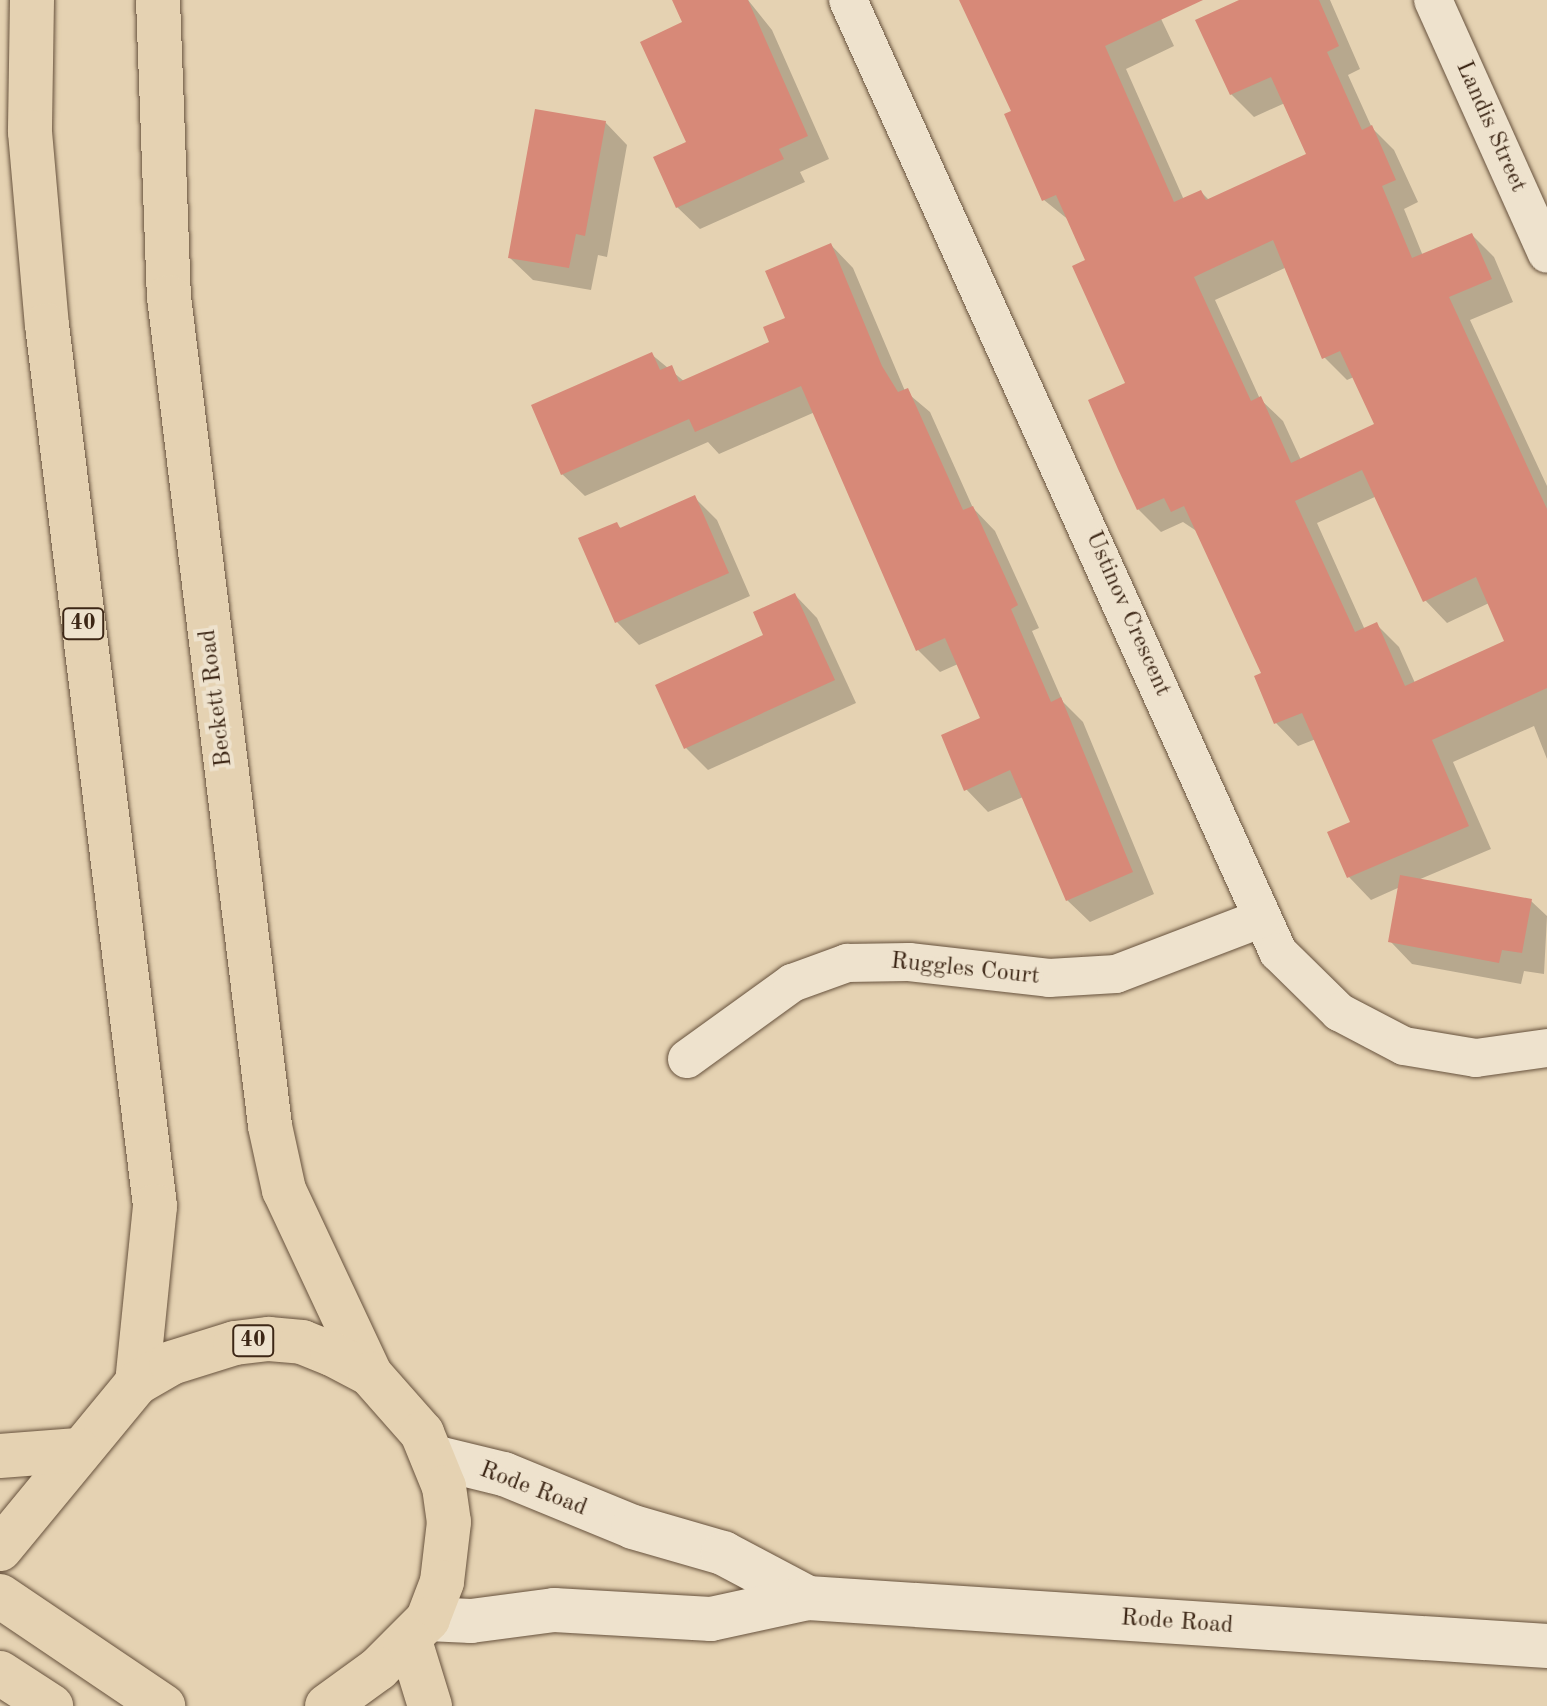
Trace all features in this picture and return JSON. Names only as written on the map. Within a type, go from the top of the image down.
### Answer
[{"type":"main road","name":"40","points":[[32,0],[30,132],[47,325],[155,1206],[137,1383]]},
{"type":"main road","name":"Beckett Road","points":[[158,0],[169,297],[270,1126],[284,1190],[370,1374]]},
{"type":"main road","name":"40","points":[[0,1549],[78,1450],[137,1383],[200,1352],[269,1339],[302,1342],[370,1374],[405,1411],[434,1457],[449,1522],[442,1582],[419,1630]]},
{"type":"main road","points":[[0,1456],[78,1450]]},
{"type":"main road","name":"Rode Road","points":[[434,1457],[504,1474],[633,1527],[723,1553],[808,1598]]},
{"type":"main road","points":[[0,1596],[163,1706]]},
{"type":"main road","name":"Rode Road","points":[[419,1630],[554,1610],[711,1619],[808,1598],[1547,1646]]},
{"type":"main road","points":[[327,1706],[419,1630]]},
{"type":"main road","points":[[419,1630],[430,1706]]},
{"type":"main road","points":[[0,1673],[51,1706]]},
{"type":"street","name":"Ustinov Crescent","points":[[848,0],[1119,593],[1260,919],[1278,952],[1312,991],[1367,1030],[1438,1055],[1514,1056],[1547,1048]]},
{"type":"street","name":"Landis Street","points":[[1433,0],[1547,254]]},
{"type":"street","name":"Ruggles Court","points":[[687,1059],[774,994],[847,963],[909,962],[1049,978],[1116,974],[1260,919]]},
{"type":"building","points":[[672,0],[748,0],[808,136],[779,149],[784,159],[676,208],[653,157],[686,142],[640,42],[682,22]]},
{"type":"building","points":[[959,0],[1203,0],[1105,46],[1174,202],[1201,190],[1206,200],[1306,154],[1271,77],[1230,95],[1195,20],[1239,0],[1319,0],[1339,46],[1327,52],[1362,130],[1372,125],[1396,180],[1382,186],[1412,258],[1472,233],[1492,279],[1449,297],[1547,509],[1547,688],[1432,740],[1469,826],[1347,878],[1327,832],[1350,822],[1302,713],[1274,724],[1254,676],[1261,673],[1184,506],[1171,512],[1164,498],[1137,510],[1118,469],[1088,400],[1125,383],[1072,266],[1085,260],[1056,195],[1042,201],[1004,114],[1011,111]],"holes":[[[1273,240],[1322,359],[1340,351],[1374,424],[1291,463],[1261,396],[1251,401],[1194,277]],[[1362,470],[1423,602],[1476,577],[1504,641],[1405,686],[1377,622],[1355,632],[1295,501]]]},
{"type":"building","points":[[535,109],[606,121],[585,236],[576,234],[569,268],[508,258]]},
{"type":"building","points":[[831,243],[882,366],[898,392],[908,388],[963,510],[973,506],[1018,605],[1011,609],[1051,702],[1061,697],[1133,872],[1066,901],[1010,770],[964,791],[941,735],[980,718],[945,638],[916,651],[801,386],[695,432],[689,419],[561,475],[531,405],[652,352],[660,370],[672,365],[679,382],[769,342],[763,327],[785,318],[765,271]]},
{"type":"building","points":[[695,495],[729,573],[615,623],[578,538],[617,522],[620,528]]},
{"type":"building","points":[[795,593],[835,680],[684,749],[655,685],[763,635],[753,612]]},
{"type":"building","points":[[1400,875],[1532,899],[1522,953],[1502,950],[1499,963],[1388,942]]}]
